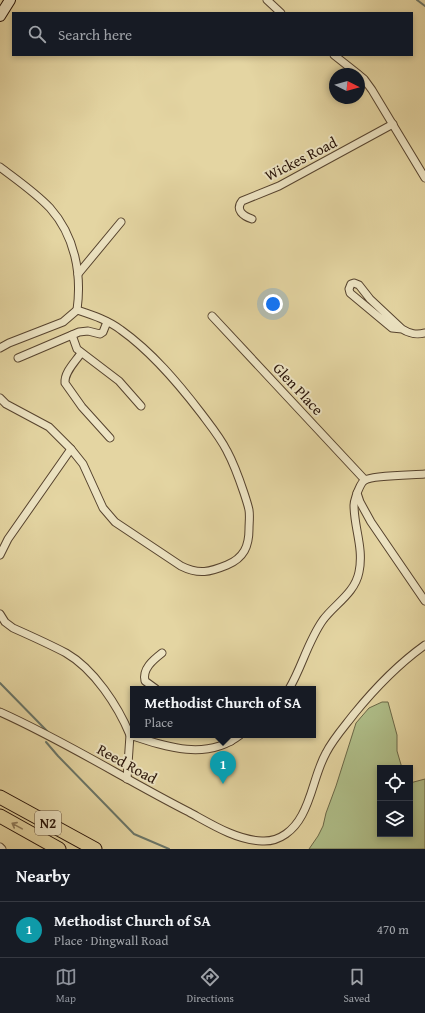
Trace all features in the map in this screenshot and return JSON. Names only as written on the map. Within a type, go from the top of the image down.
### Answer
[{"type":"highway","name":"N2","points":[[0,797],[95,849]]},
{"type":"highway","name":"N2","points":[[0,816],[59,849]]},
{"type":"street","points":[[0,16],[10,0]]},
{"type":"street","points":[[268,0],[280,12]]},
{"type":"street","points":[[335,56],[350,68]]},
{"type":"street","points":[[365,80],[425,178]]},
{"type":"street","name":"Wickes Road","points":[[252,219],[240,212],[240,204],[242,201],[279,186],[393,124]]},
{"type":"street","points":[[0,167],[51,209],[70,240],[76,259],[79,287],[77,310],[63,322],[9,342],[0,348]]},
{"type":"street","points":[[78,274],[121,222]]},
{"type":"street","points":[[402,329],[392,328],[350,293],[350,286],[353,283],[359,285],[370,299],[408,333],[425,333]]},
{"type":"street","points":[[0,398],[6,404],[49,428],[72,449],[83,464],[108,516],[181,566],[191,571],[213,571],[235,562],[242,555],[249,533],[249,510],[239,477],[227,451],[215,432],[187,394],[157,361],[121,329],[108,322],[77,310]]},
{"type":"street","name":"Glen Place","points":[[212,316],[365,480]]},
{"type":"street","points":[[18,358],[84,331],[100,334],[103,332],[108,322]]},
{"type":"street","points":[[72,335],[77,349],[119,382],[141,406]]},
{"type":"street","points":[[81,353],[67,373],[65,383],[82,407],[110,438]]},
{"type":"street","points":[[0,555],[8,538],[72,449]]},
{"type":"street","points":[[290,686],[321,622],[329,611],[347,595],[355,585],[361,561],[354,504],[360,485],[365,480],[379,476],[425,474]]},
{"type":"street","points":[[357,493],[360,502],[371,522],[425,601]]},
{"type":"street","points":[[0,614],[5,622],[13,628],[66,654],[86,668],[98,683],[118,711],[130,735],[127,779]]},
{"type":"street","name":"Reed Road","points":[[0,712],[208,822],[242,837],[253,840],[270,841],[278,839],[295,825],[307,804],[318,770],[332,741],[372,692],[393,670],[425,645]]},
{"type":"street","points":[[152,686],[145,681],[144,674],[150,663],[162,653]]},
{"type":"street","points":[[139,738],[180,749],[210,749],[225,745],[236,738]]},
{"type":"street","points":[[228,738],[231,741]]},
{"type":"green space","points":[[382,702],[388,702],[397,735],[397,751],[401,765],[377,765],[377,837],[413,837],[413,782],[425,779],[425,849],[309,849],[323,826],[356,723],[369,708]]},
{"type":"waterway","points":[[417,0],[425,6]]},
{"type":"waterway","points":[[0,683],[48,732]]},
{"type":"waterway","points":[[46,742],[134,834],[169,849]]},
{"type":"place","name":"Methodist Church of SA","points":[[223,784]]}]
